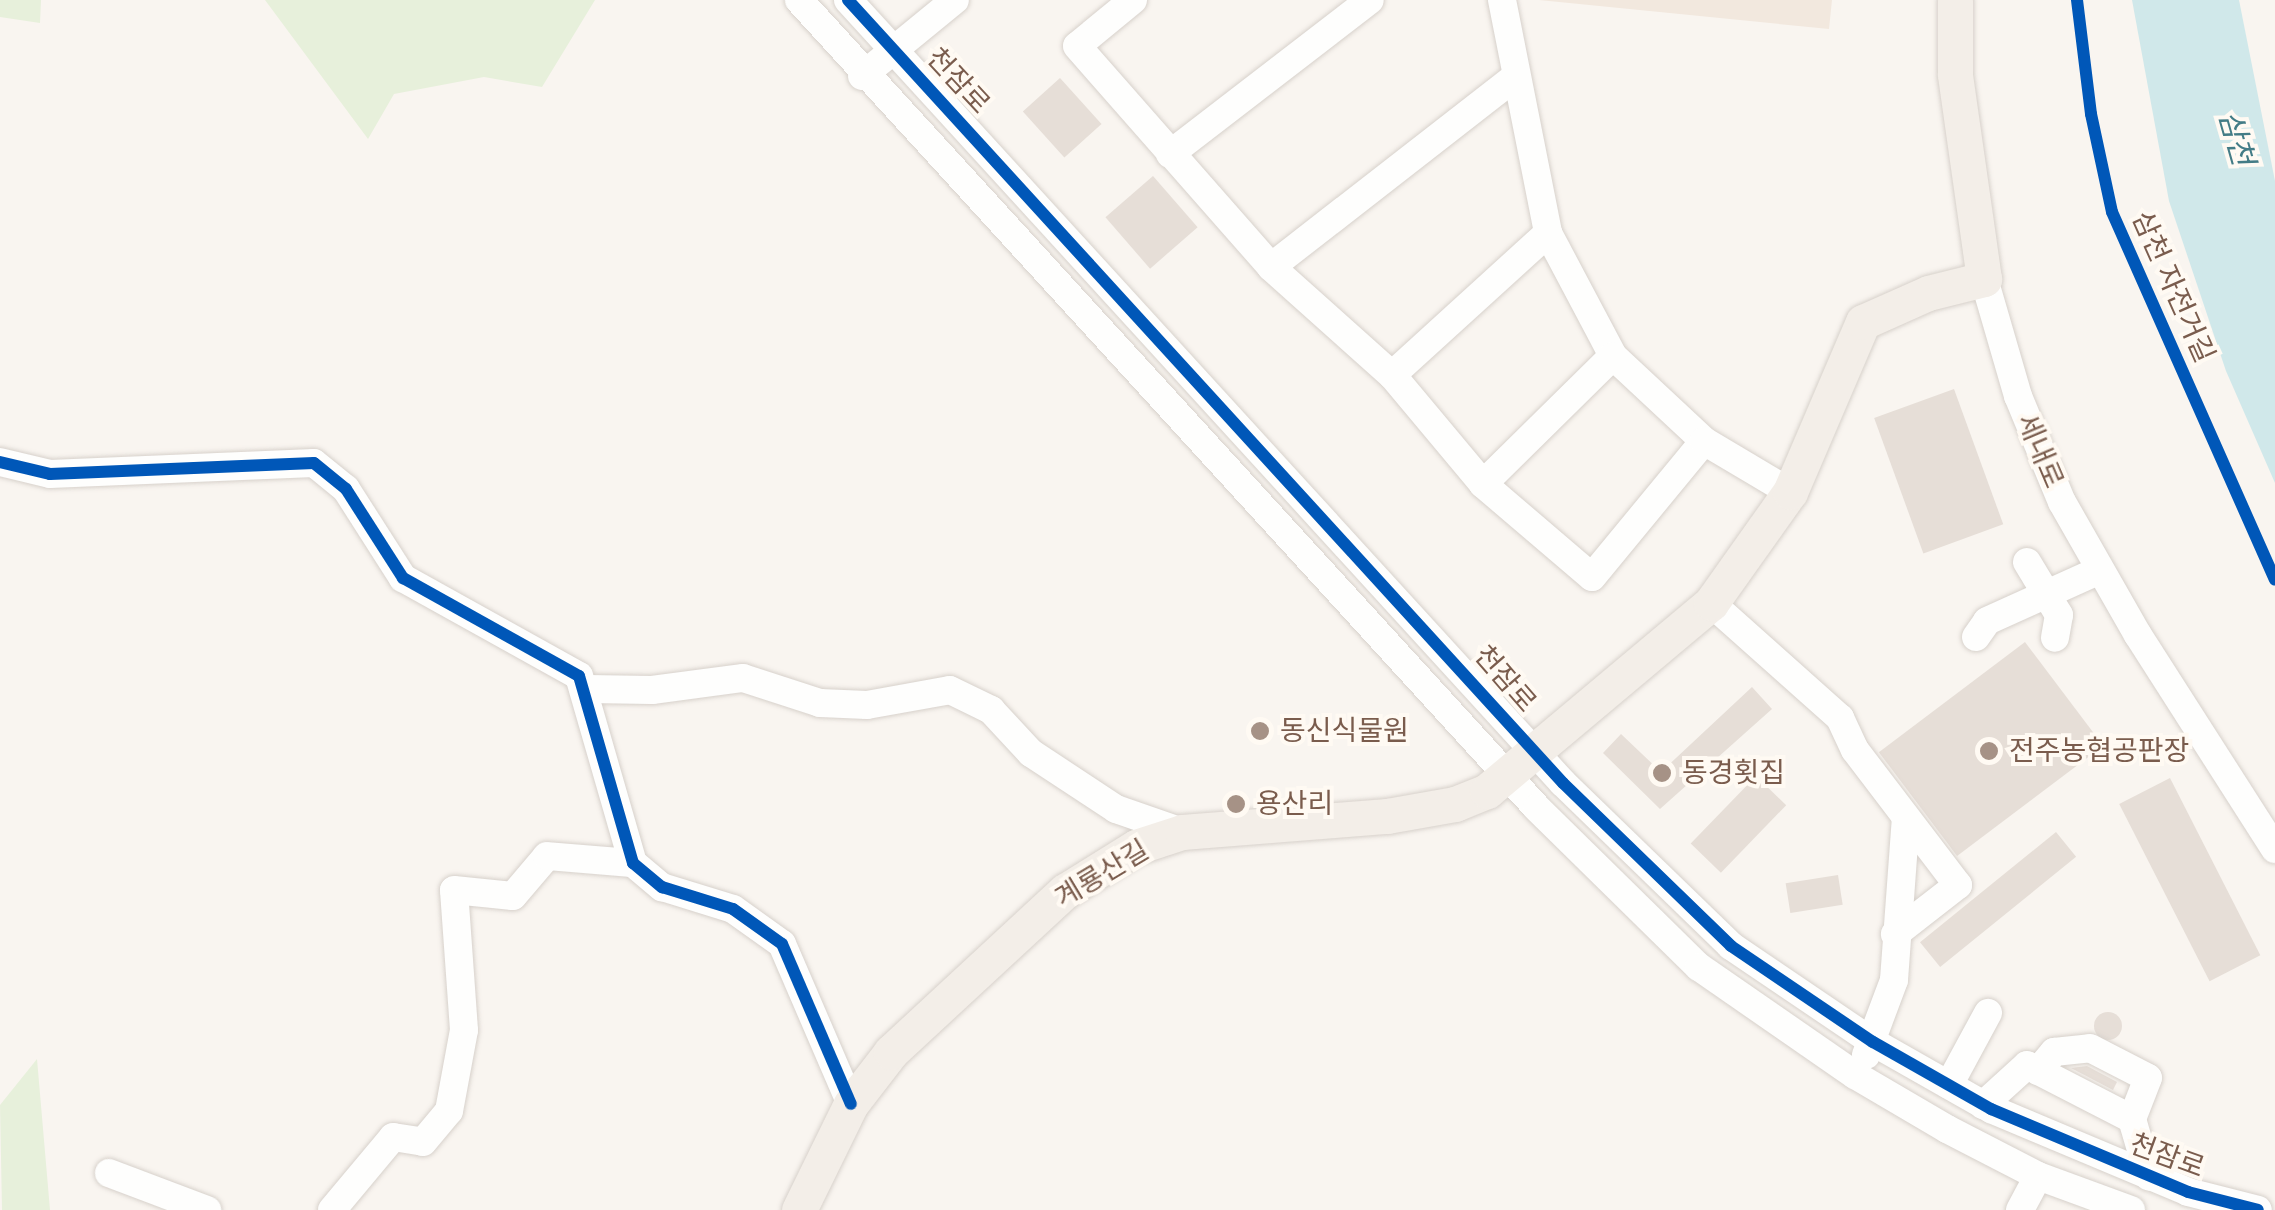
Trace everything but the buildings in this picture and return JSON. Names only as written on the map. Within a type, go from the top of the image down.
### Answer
[{"type":"main road","name":"세내로","points":[[1955,0],[1955,74],[1984,279]]},
{"type":"main road","name":"천잠로","points":[[1523,763],[1711,603],[1790,492],[1863,322],[1928,293],[1984,279]]},
{"type":"main road","name":"계룡산길","points":[[799,1210],[851,1104],[891,1052],[1066,890],[1124,854],[1182,832],[1456,804],[1523,763]]},
{"type":"street","name":"천잠로","points":[[799,0],[862,76],[1523,763],[1731,946],[1872,1042],[1983,1105],[2149,1177],[2251,1209]]},
{"type":"street","name":"천잠로","points":[[848,0],[1523,763],[1536,808],[1699,966],[1855,1075],[2038,1176],[2131,1210]]},
{"type":"street","points":[[862,76],[897,52],[955,0]]},
{"type":"street","points":[[1134,0],[1077,46],[1271,267],[1392,375],[1483,484],[1592,577],[1704,442]]},
{"type":"street","points":[[1170,154],[1370,0]]},
{"type":"street","points":[[1502,0],[1548,233],[1613,356],[1704,442],[1790,492]]},
{"type":"street","points":[[1271,267],[1516,76]]},
{"type":"street","points":[[1392,375],[1548,233]]},
{"type":"street","name":"세내로","points":[[1984,279],[2018,396],[2062,502],[2100,570],[2275,849]]},
{"type":"street","points":[[1483,484],[1613,356]]},
{"type":"street","points":[[0,462],[50,474],[314,464],[346,489],[403,578],[579,676],[588,689],[633,863],[662,888],[733,909],[782,944],[851,1104]]},
{"type":"street","points":[[2028,562],[2059,616],[2055,638]]},
{"type":"street","points":[[1976,637],[1988,621],[2100,570]]},
{"type":"street","points":[[1711,603],[1840,718],[1855,750],[1958,886],[1894,934]]},
{"type":"street","points":[[588,689],[652,690],[743,678],[820,703],[866,705],[950,690],[991,710],[1031,754],[1116,809],[1182,832]]},
{"type":"street","points":[[1116,809],[1111,824],[1124,854]]},
{"type":"street","points":[[1855,1075],[1872,1042],[1894,980],[1894,934],[1906,818]]},
{"type":"street","points":[[332,1210],[393,1137],[422,1142],[449,1111],[464,1030],[454,890],[513,896],[547,856],[633,863]]},
{"type":"street","points":[[1949,1086],[1988,1013]]},
{"type":"street","points":[[2038,1071],[2054,1052],[2090,1048],[2148,1078],[2132,1119],[2149,1177]]},
{"type":"street","points":[[1983,1105],[2026,1065],[2132,1119]]},
{"type":"street","points":[[108,1173],[207,1210]]},
{"type":"street","points":[[2020,1210],[2038,1176]]},
{"type":"street","points":[[2251,1209],[2248,1198],[2275,1200]]},
{"type":"shaded area","points":[[1539,0],[1832,0],[1829,29]]},
{"type":"green space","points":[[0,0],[41,0],[40,23],[0,17]]},
{"type":"green space","points":[[265,0],[595,0],[542,87],[484,77],[394,94],[368,139]]},
{"type":"green space","points":[[37,1059],[50,1210],[2,1210],[0,1105]]},
{"type":"water","name":"삼천","points":[[2132,0],[2239,0],[2275,181],[2275,483],[2226,371],[2169,201]]},
{"type":"cycle path","points":[[848,0],[1563,783],[1731,946],[1873,1042],[1991,1109],[2188,1192],[2258,1210]]},
{"type":"cycle path","name":"삼천 자전거길","points":[[2077,0],[2091,114],[2112,212],[2275,579]]},
{"type":"cycle path","points":[[0,462],[50,474],[314,463],[346,489],[403,578],[579,676],[633,863],[662,887],[733,909],[782,944],[851,1104]]},
{"type":"place","name":"동신식물원","points":[[1260,731]]},
{"type":"place","name":"전주농협공판장","points":[[1989,751]]},
{"type":"place","name":"동경횟집","points":[[1662,773]]},
{"type":"place","name":"용산리","points":[[1236,804]]}]
